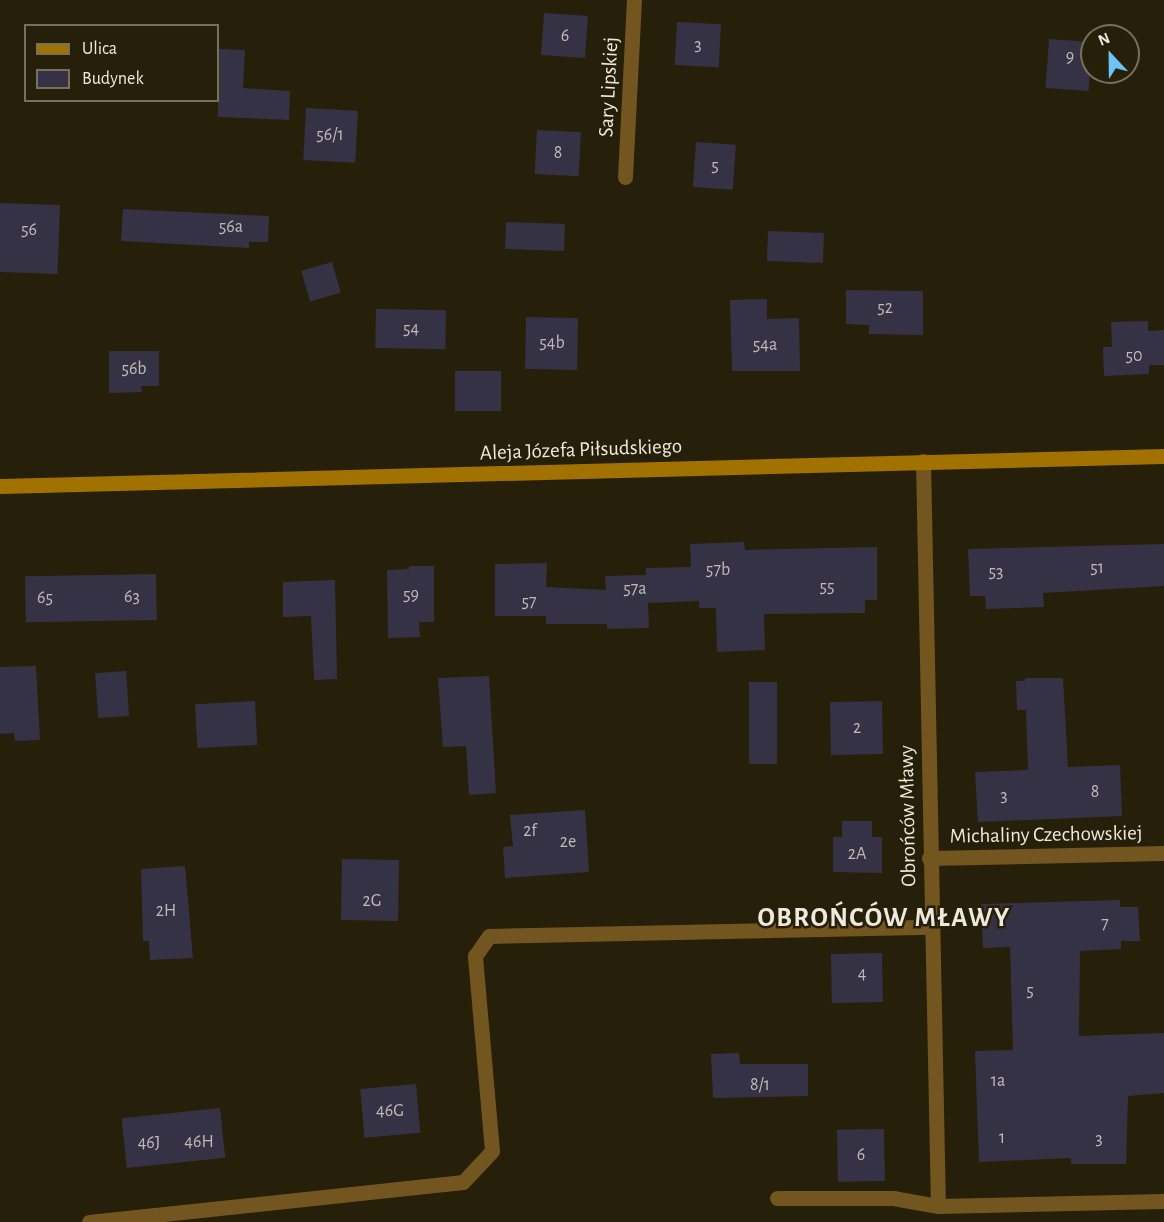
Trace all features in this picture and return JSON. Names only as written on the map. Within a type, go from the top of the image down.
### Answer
[{"type":"main road","name":"Aleja Józefa Piłsudskiego","points":[[0,486],[1164,456]]},
{"type":"street","name":"Sary Lipskiej","points":[[626,177],[634,0]]},
{"type":"street","name":"Obrońców Mławy","points":[[923,461],[929,858],[938,1206]]},
{"type":"street","name":"Michaliny Czechowskiej","points":[[929,858],[1164,853]]},
{"type":"street","points":[[89,1222],[463,1182],[492,1151],[476,957],[489,936],[931,927]]},
{"type":"street","points":[[777,1198],[893,1198],[938,1206],[1164,1201]]},
{"type":"building","points":[[544,13],[588,16],[585,58],[541,55]]},
{"type":"building","points":[[677,22],[721,24],[719,67],[675,65]]},
{"type":"building","points":[[1049,39],[1080,41],[1080,84],[1089,84],[1088,91],[1046,88]]},
{"type":"building","points":[[219,49],[245,50],[243,88],[290,91],[289,120],[218,117]]},
{"type":"building","points":[[306,108],[358,111],[355,163],[303,160]]},
{"type":"building","points":[[537,130],[581,132],[579,176],[535,174]]},
{"type":"building","points":[[696,142],[736,145],[733,190],[693,187]]},
{"type":"building","points":[[0,203],[60,205],[58,274],[0,272]]},
{"type":"building","points":[[123,209],[269,216],[268,242],[249,242],[249,248],[121,241]]},
{"type":"building","points":[[506,222],[565,224],[564,251],[505,249]]},
{"type":"building","points":[[768,231],[824,233],[823,263],[767,261]]},
{"type":"building","points":[[332,262],[341,293],[310,302],[301,271]]},
{"type":"building","points":[[846,290],[923,291],[923,335],[869,334],[869,325],[846,324]]},
{"type":"building","points":[[767,299],[767,319],[799,318],[800,371],[732,371],[730,300]]},
{"type":"building","points":[[376,309],[446,310],[445,349],[375,348]]},
{"type":"building","points":[[526,317],[578,318],[577,370],[525,369]]},
{"type":"building","points":[[1148,321],[1148,331],[1164,330],[1164,365],[1149,365],[1149,374],[1104,376],[1103,347],[1112,347],[1111,322]]},
{"type":"building","points":[[109,351],[159,351],[159,386],[141,386],[142,392],[109,393]]},
{"type":"building","points":[[455,371],[501,371],[501,411],[455,411]]},
{"type":"building","points":[[744,542],[745,550],[877,547],[877,600],[865,600],[865,613],[764,614],[765,650],[717,652],[716,608],[699,608],[699,601],[648,603],[649,628],[607,629],[607,624],[546,624],[546,616],[495,616],[495,564],[547,563],[546,587],[606,590],[605,576],[646,575],[646,568],[691,567],[690,544]]},
{"type":"building","points":[[1164,544],[1164,586],[1043,593],[1044,607],[986,609],[985,596],[970,596],[968,549]]},
{"type":"building","points":[[409,566],[434,566],[434,622],[419,622],[420,637],[388,638],[387,570],[409,569]]},
{"type":"building","points":[[156,574],[157,620],[26,622],[25,576]]},
{"type":"building","points":[[335,580],[337,679],[314,680],[311,616],[283,617],[283,582]]},
{"type":"building","points":[[36,666],[40,740],[15,741],[14,733],[0,734],[0,667]]},
{"type":"building","points":[[126,671],[129,716],[98,718],[95,673]]},
{"type":"building","points":[[489,676],[496,793],[469,795],[466,746],[443,747],[438,678]]},
{"type":"building","points":[[1025,678],[1063,678],[1068,767],[1120,765],[1122,816],[978,822],[975,772],[1028,770],[1026,710],[1017,710],[1016,681],[1025,681]]},
{"type":"building","points":[[749,682],[777,682],[777,764],[749,764]]},
{"type":"building","points":[[255,701],[257,745],[197,748],[195,704]]},
{"type":"building","points":[[882,701],[883,754],[831,755],[830,702]]},
{"type":"building","points":[[585,810],[589,872],[505,878],[503,847],[513,846],[510,815]]},
{"type":"building","points":[[842,821],[872,821],[872,837],[882,837],[882,873],[833,872],[833,837],[842,837]]},
{"type":"building","points":[[342,859],[399,860],[398,921],[341,920]]},
{"type":"building","points":[[185,866],[193,958],[150,960],[149,941],[143,941],[141,869]]},
{"type":"building","points":[[1120,900],[1120,907],[1138,907],[1140,941],[1121,941],[1121,949],[1080,951],[1079,1036],[1164,1033],[1164,1093],[1128,1096],[1126,1164],[1071,1164],[1071,1158],[979,1162],[975,1051],[1013,1050],[1010,947],[983,948],[981,904]]},
{"type":"building","points":[[882,953],[883,1002],[832,1003],[831,954]]},
{"type":"building","points":[[739,1053],[740,1064],[808,1064],[808,1096],[713,1098],[711,1054]]},
{"type":"building","points":[[416,1084],[420,1133],[364,1138],[360,1089]]},
{"type":"building","points":[[220,1108],[225,1158],[127,1168],[122,1118]]},
{"type":"building","points":[[884,1129],[885,1181],[838,1182],[837,1130]]},
{"type":"district","name":"OBROŃCÓW MŁAWY","points":[[884,918]]}]
